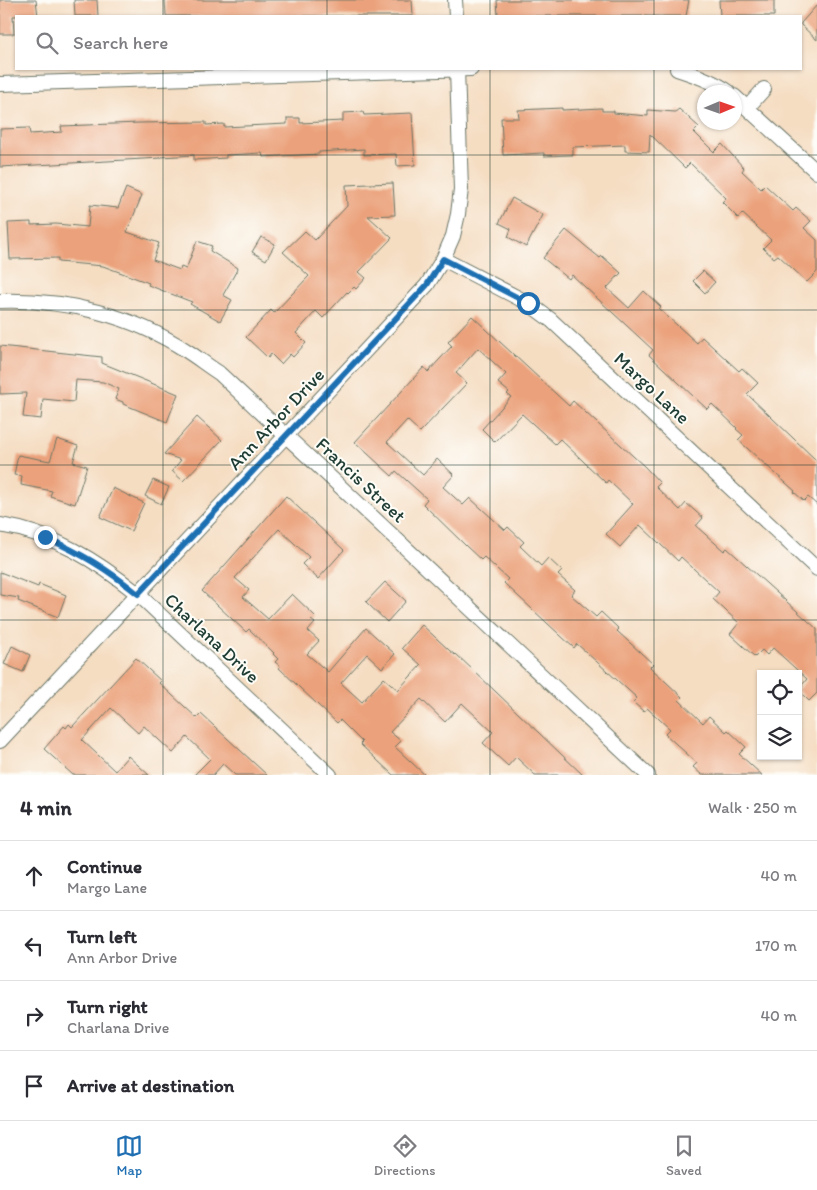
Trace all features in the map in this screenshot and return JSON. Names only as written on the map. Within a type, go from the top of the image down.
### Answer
[{"type":"street","points":[[455,0],[456,15]]},
{"type":"street","points":[[0,84],[427,70]]},
{"type":"street","name":"Ann Arbor Drive","points":[[0,741],[427,285],[443,259],[455,229],[461,189],[457,70]]},
{"type":"street","points":[[680,70],[697,75],[718,85]]},
{"type":"street","points":[[748,107],[764,89]]},
{"type":"street","points":[[742,102],[817,172]]},
{"type":"street","name":"Margo Lane","points":[[443,259],[528,303],[551,320],[817,569]]},
{"type":"street","name":"Francis Street","points":[[0,301],[38,302],[78,307],[116,317],[152,332],[187,350],[219,373],[648,775]]},
{"type":"street","name":"Charlana Drive","points":[[0,525],[45,537],[80,553],[112,573],[138,594],[330,775]]},
{"type":"building","points":[[0,0],[36,0],[38,15],[13,16],[14,34],[0,34]]},
{"type":"building","points":[[74,0],[97,0],[98,15],[75,15]]},
{"type":"building","points":[[165,0],[412,0],[413,15],[166,15]]},
{"type":"building","points":[[497,0],[689,0],[686,15],[498,15]]},
{"type":"building","points":[[719,0],[774,0],[774,15],[720,15]]},
{"type":"building","points":[[817,5],[817,40],[802,26],[802,22]]},
{"type":"building","points":[[602,108],[602,111],[648,116],[648,110],[675,112],[679,109],[697,125],[697,129],[694,132],[714,152],[722,144],[744,168],[742,171],[761,189],[765,185],[793,211],[796,208],[811,221],[804,228],[817,240],[817,272],[807,282],[778,255],[774,258],[763,248],[771,240],[742,213],[738,218],[722,202],[726,198],[690,163],[685,168],[650,134],[649,152],[625,151],[625,145],[573,147],[573,155],[544,156],[544,153],[503,155],[501,118],[519,118],[518,110]]},
{"type":"building","points":[[363,112],[364,115],[412,113],[415,165],[397,166],[396,154],[364,155],[364,149],[263,157],[262,153],[226,155],[226,158],[194,160],[194,155],[0,167],[0,129],[29,128],[30,134],[62,132],[61,126],[139,123],[206,122],[206,125],[224,124],[224,127],[287,124],[287,118],[300,118],[300,123],[343,121],[343,113]]},
{"type":"building","points":[[393,183],[395,215],[368,216],[392,238],[359,272],[366,278],[356,289],[354,287],[347,292],[323,318],[316,311],[296,333],[306,343],[293,357],[290,354],[281,364],[271,354],[268,358],[246,337],[271,310],[274,313],[309,276],[283,252],[305,231],[315,240],[347,206],[346,185]]},
{"type":"building","points":[[126,188],[142,195],[127,232],[159,243],[153,260],[180,270],[181,267],[186,269],[197,241],[212,246],[210,251],[238,268],[223,295],[232,300],[220,321],[190,304],[192,302],[103,266],[58,262],[58,258],[10,259],[8,223],[31,222],[31,225],[56,224],[88,227],[90,205],[118,208]]},
{"type":"building","points":[[512,198],[543,215],[526,247],[508,237],[511,229],[499,223]]},
{"type":"building","points":[[566,230],[600,258],[602,256],[621,273],[607,288],[629,308],[644,291],[661,307],[659,309],[697,343],[702,337],[739,371],[742,368],[758,383],[747,394],[817,461],[817,505],[808,497],[804,501],[738,440],[743,435],[737,428],[712,404],[707,409],[649,355],[653,350],[572,275],[569,279],[543,258]]},
{"type":"building","points":[[261,237],[275,244],[266,260],[252,252]]},
{"type":"building","points":[[703,271],[715,282],[705,293],[693,281]]},
{"type":"building","points":[[472,316],[569,406],[573,401],[645,467],[660,483],[656,487],[680,510],[686,503],[703,518],[696,526],[724,551],[727,548],[817,629],[817,693],[809,701],[802,694],[802,685],[807,679],[802,674],[802,670],[797,670],[773,648],[767,655],[762,650],[755,657],[730,634],[739,623],[713,599],[719,592],[681,557],[678,561],[640,525],[620,547],[606,534],[633,504],[608,480],[606,483],[560,439],[555,444],[522,414],[495,442],[482,429],[511,397],[507,394],[509,392],[498,383],[506,374],[478,348],[456,373],[467,383],[420,432],[407,420],[387,442],[423,475],[437,459],[454,475],[443,487],[463,505],[470,498],[505,530],[508,527],[524,542],[520,546],[541,566],[548,558],[562,571],[558,575],[575,590],[571,595],[596,617],[601,612],[619,629],[617,631],[653,664],[650,667],[682,697],[679,700],[703,723],[709,716],[726,732],[728,730],[746,747],[739,754],[762,775],[702,775],[693,767],[697,763],[665,734],[670,729],[647,708],[644,712],[633,702],[637,698],[577,644],[574,648],[504,583],[508,579],[484,557],[481,560],[423,504],[427,499],[396,471],[392,476],[355,442],[424,367],[428,372],[452,346],[448,342]]},
{"type":"building","points":[[0,346],[102,357],[102,363],[178,394],[167,422],[115,399],[119,389],[103,382],[76,380],[74,402],[43,399],[41,419],[23,417],[26,393],[0,394]]},
{"type":"building","points":[[197,417],[222,440],[183,481],[172,471],[181,460],[164,454]]},
{"type":"building","points":[[57,439],[78,446],[73,462],[87,466],[75,504],[50,496],[52,491],[21,485],[22,476],[14,475],[18,455],[50,461]]},
{"type":"building","points":[[153,480],[169,487],[161,504],[145,496]]},
{"type":"building","points":[[113,488],[144,503],[131,531],[100,517]]},
{"type":"building","points":[[286,496],[344,550],[318,579],[302,564],[309,557],[279,529],[235,578],[249,590],[243,597],[268,619],[292,594],[315,616],[311,620],[315,623],[308,631],[319,641],[307,654],[328,672],[366,628],[395,654],[382,668],[367,654],[341,683],[362,702],[384,678],[398,690],[421,665],[402,648],[422,625],[456,654],[583,775],[535,775],[516,757],[508,766],[483,743],[493,732],[462,703],[445,722],[421,699],[390,732],[401,741],[395,747],[425,775],[393,775],[360,744],[362,742],[340,720],[337,723],[279,668],[280,666],[275,662],[278,659],[274,653],[249,629],[246,632],[202,591]]},
{"type":"building","points":[[0,572],[38,587],[39,584],[66,595],[58,617],[18,601],[19,598],[0,595]]},
{"type":"building","points":[[385,582],[406,601],[387,622],[366,602]]},
{"type":"building","points":[[12,646],[30,655],[23,672],[4,664]]},
{"type":"building","points":[[136,658],[161,681],[159,683],[197,718],[201,714],[267,775],[235,775],[223,764],[213,775],[194,775],[210,759],[187,737],[173,753],[144,726],[138,733],[111,708],[82,740],[115,771],[128,756],[149,775],[73,775],[44,749],[64,726],[66,728],[69,724],[72,727]]},
{"type":"route","points":[[45,537],[80,553],[112,573],[138,594],[427,285],[443,259],[528,303]]}]
